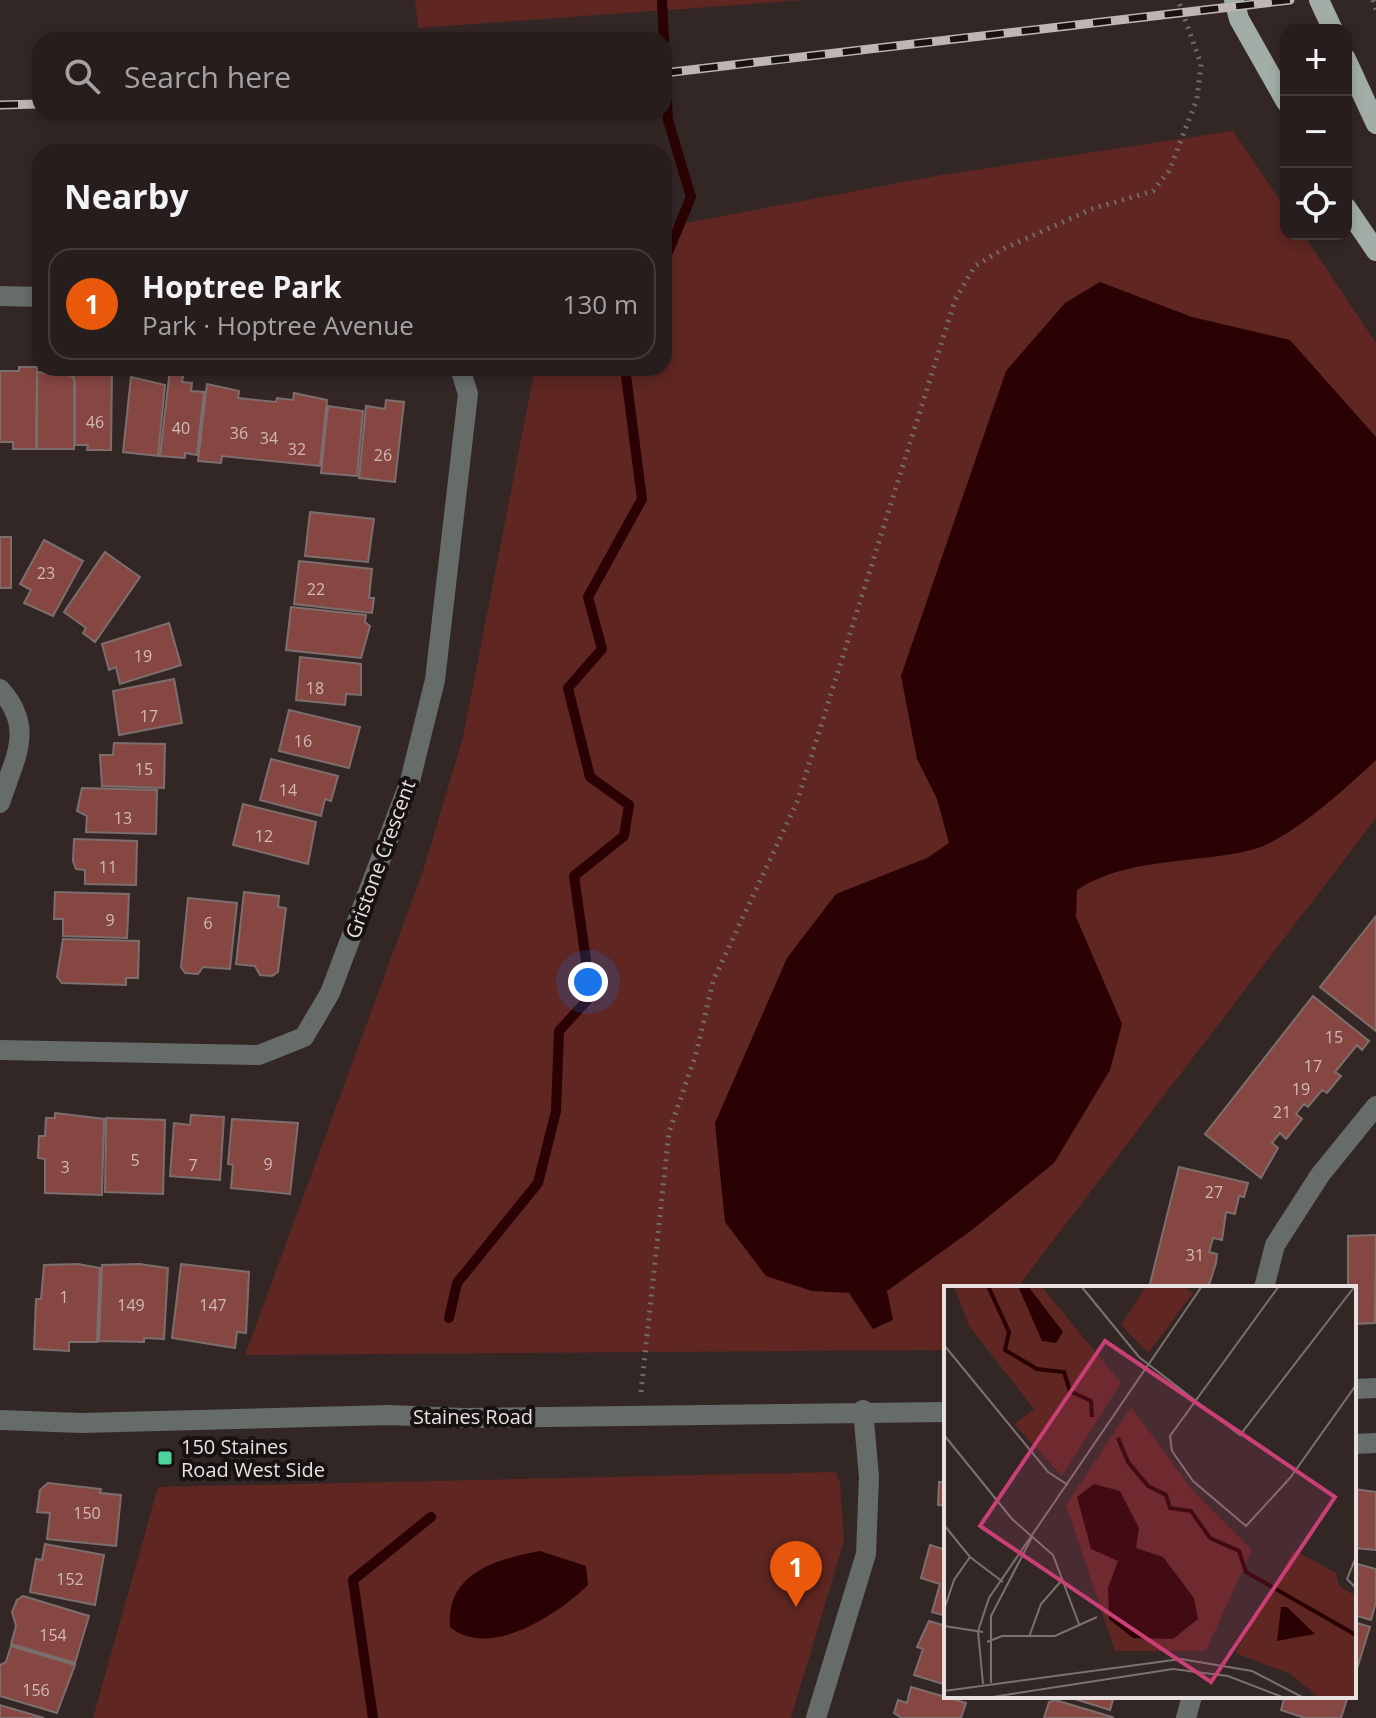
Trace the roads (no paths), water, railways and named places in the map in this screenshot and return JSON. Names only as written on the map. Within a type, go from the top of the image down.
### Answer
[{"type":"main road","points":[[1234,0],[1239,19],[1283,96]]},
{"type":"main road","points":[[1319,0],[1330,24]]},
{"type":"main road","points":[[1352,72],[1376,124]]},
{"type":"main road","points":[[1352,216],[1376,251]]},
{"type":"street","points":[[0,296],[32,297]]},
{"type":"street","name":"Gristone Crescent","points":[[0,1050],[259,1055],[304,1037],[330,993],[410,781],[435,680],[468,394],[462,376]]},
{"type":"street","points":[[0,689],[11,702],[23,731],[0,803]]},
{"type":"street","points":[[1265,1286],[1275,1245],[1320,1175],[1374,1112]]},
{"type":"street","points":[[1356,1389],[1376,1388]]},
{"type":"street","points":[[816,1718],[866,1554],[869,1477],[863,1410]]},
{"type":"street","name":"Staines Road","points":[[0,1420],[81,1423],[389,1415],[463,1418],[863,1410],[944,1412]]},
{"type":"street","points":[[1356,1444],[1376,1443]]},
{"type":"street","points":[[1186,1718],[1191,1698]]},
{"type":"waterway","points":[[662,0],[664,32]]},
{"type":"waterway","points":[[668,120],[691,197],[672,243]]},
{"type":"waterway","points":[[449,1318],[457,1283],[538,1183],[556,1111],[559,1031],[591,996],[574,876],[624,836],[629,805],[590,777],[568,688],[602,649],[588,597],[642,499],[626,376]]},
{"type":"waterway","points":[[373,1718],[353,1580],[431,1517]]},
{"type":"railway","points":[[672,72],[1290,0]]},
{"type":"railway","points":[[0,105],[32,104]]},
{"type":"place","name":"150 Staines Road West Side","points":[[165,1458]]},
{"type":"place","name":"Hoptree Park","points":[[796,1607]]}]
